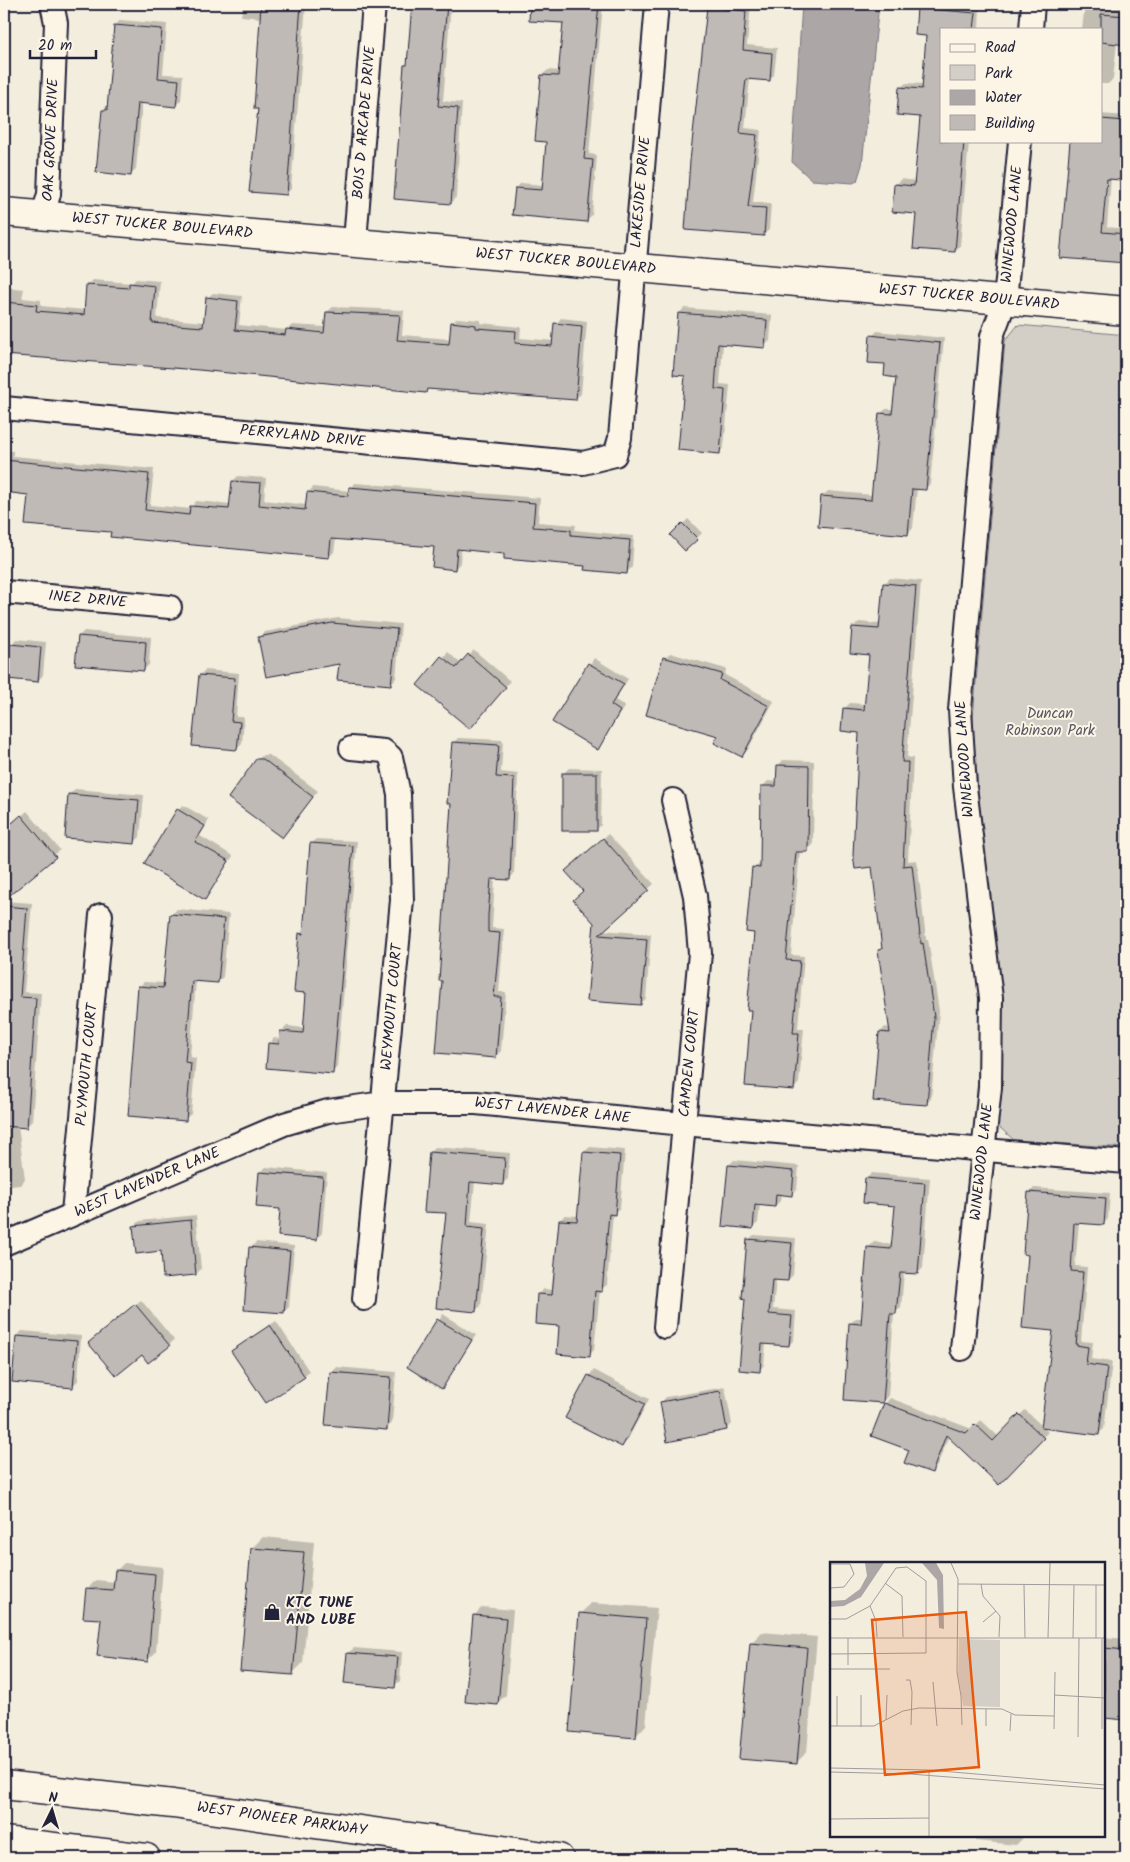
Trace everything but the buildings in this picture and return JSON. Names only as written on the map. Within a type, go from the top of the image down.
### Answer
[{"type":"street","name":"OAK GROVE DRIVE","points":[[43,215],[48,194],[56,33],[52,4]]},
{"type":"street","name":"BOIS D ARCADE DRIVE","points":[[355,241],[374,4]]},
{"type":"street","name":"LAKESIDE DRIVE","points":[[601,460],[615,455],[620,438],[657,4]]},
{"type":"street","points":[[1031,28],[1033,4]]},
{"type":"street","name":"WINEWOOD LANE","points":[[962,1349],[990,1087],[991,998],[965,787],[960,710],[992,336],[1005,301],[1020,142]]},
{"type":"street","name":"WEST TUCKER BOULEVARD","points":[[4,212],[355,241],[1126,311]]},
{"type":"street","name":"PERRYLAND DRIVE","points":[[4,408],[583,463],[601,460]]},
{"type":"street","name":"INEZ DRIVE","points":[[4,592],[170,607]]},
{"type":"street","name":"WEYMOUTH COURT","points":[[352,748],[384,751],[390,757],[399,794],[402,900],[364,1299]]},
{"type":"street","name":"CAMDEN COURT","points":[[666,1327],[700,953],[695,896],[673,800]]},
{"type":"street","name":"PLYMOUTH COURT","points":[[73,1213],[101,915]]},
{"type":"street","name":"WEST LAVENDER LANE","points":[[4,1244],[284,1124],[328,1111],[383,1103],[476,1103],[683,1124],[1126,1162]]},
{"type":"street","name":"WEST PIONEER PARKWAY","points":[[4,1785],[173,1804],[559,1858]]},
{"type":"street","points":[[4,1841],[146,1858]]},
{"type":"green space","name":"Duncan Robinson Park","points":[[1018,325],[1126,335],[1126,1148],[1014,1140],[998,1126],[1000,1107],[995,957],[972,730],[1005,341]]},
{"type":"water","points":[[802,4],[879,4],[862,165],[857,181],[853,183],[812,180],[792,162]]},
{"type":"place","name":"KTC TUNE AND LUBE","points":[[272,1612]]}]
